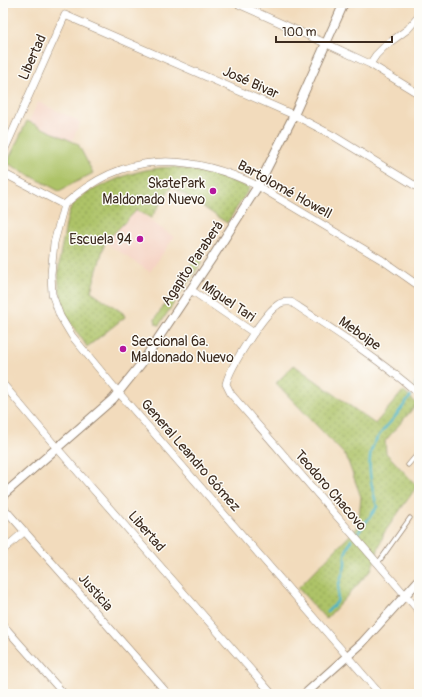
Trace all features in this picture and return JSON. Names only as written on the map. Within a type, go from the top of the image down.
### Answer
[{"type":"street","points":[[236,3],[370,64],[419,94]]},
{"type":"street","name":"Agapito Paraberá","points":[[3,495],[119,393],[191,290],[258,186],[294,115],[344,3]]},
{"type":"street","name":"José Bivar","points":[[65,15],[294,115],[332,135],[419,188]]},
{"type":"street","name":"Libertad","points":[[3,154],[65,15]]},
{"type":"street","points":[[370,64],[385,46],[408,29],[419,16]]},
{"type":"street","name":"Bartolomé Howell","points":[[64,205],[76,194],[96,181],[131,166],[152,162],[172,161],[194,164],[236,175],[258,186],[382,260],[419,286]]},
{"type":"street","points":[[3,173],[64,205]]},
{"type":"street","name":"General Leandro Gómez","points":[[64,205],[54,243],[51,274],[52,294],[60,316],[72,336],[119,393],[380,694]]},
{"type":"street","name":"Miguel Tari","points":[[191,290],[254,332]]},
{"type":"street","name":"Meboipe","points":[[254,332],[274,308],[282,302],[291,302],[353,343],[407,383],[419,394]]},
{"type":"street","name":"Teodoro Chacovo","points":[[254,332],[230,372],[226,384],[231,394],[419,611]]},
{"type":"street","name":"Libertad","points":[[3,384],[272,694]]},
{"type":"street","name":"Justicia","points":[[3,507],[168,694]]},
{"type":"street","points":[[3,550],[25,531]]},
{"type":"street","points":[[305,694],[348,656],[384,620],[419,580]]},
{"type":"street","points":[[3,624],[64,694]]},
{"type":"lane","points":[[408,465],[419,452]]},
{"type":"lane","points":[[378,563],[410,518]]},
{"type":"shaded area","points":[[38,102],[77,120],[80,123],[72,141],[29,121]]},
{"type":"shaded area","name":"Escuela 94","points":[[137,211],[174,237],[150,272],[105,242]]},
{"type":"green space","points":[[27,121],[78,144],[93,173],[59,191],[7,163]]},
{"type":"green space","points":[[175,167],[213,174],[248,187],[249,189],[227,223],[172,186],[151,218],[137,210],[105,242],[91,291],[123,313],[125,317],[87,347],[65,312],[60,290],[60,257],[68,215],[74,204],[83,195],[94,189],[137,172]]},
{"type":"green space","points":[[196,258],[202,262],[159,325],[156,324],[155,319]]},
{"type":"green space","points":[[294,365],[375,424],[403,391],[417,404],[385,441],[386,453],[417,486],[384,533],[371,570],[326,619],[298,588],[358,527],[361,497],[346,456],[276,383]]},
{"type":"waterway","points":[[358,533],[377,507],[371,482],[370,470],[370,458],[373,446],[375,441],[411,396]]},
{"type":"waterway","points":[[327,612],[337,602],[339,584],[345,566],[345,554],[351,540]]},
{"type":"place","name":"SkatePark Maldonado Nuevo","points":[[213,191]]},
{"type":"place","name":"Escuela 94","points":[[140,239]]},
{"type":"place","name":"Seccional 6a. Maldonado Nuevo","points":[[123,349]]}]
